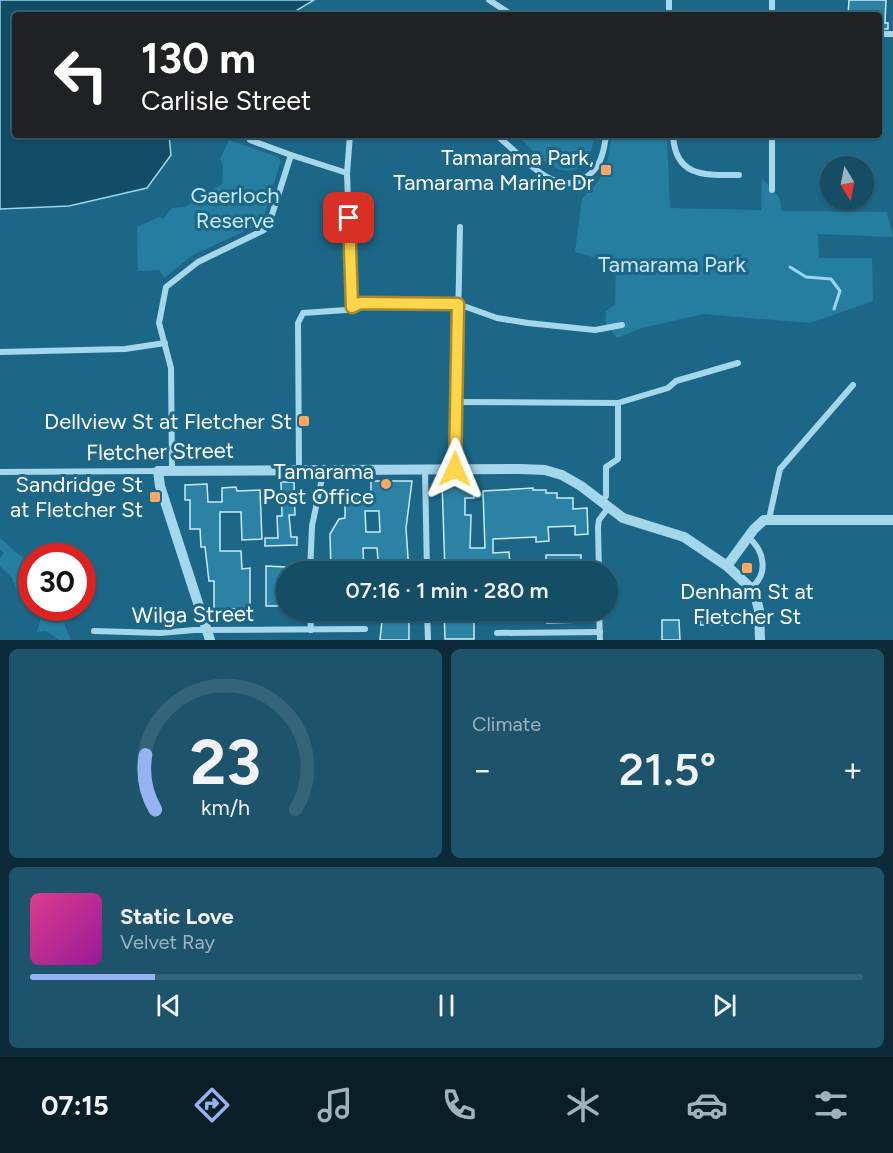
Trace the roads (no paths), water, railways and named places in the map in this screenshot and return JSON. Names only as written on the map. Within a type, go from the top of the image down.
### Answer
[{"type":"street","points":[[489,0],[507,12]]},
{"type":"street","points":[[350,138],[347,173],[352,307]]},
{"type":"street","points":[[500,138],[547,177],[559,183],[581,180],[597,167],[605,138]]},
{"type":"street","points":[[673,138],[676,154],[690,170],[701,174],[739,175]]},
{"type":"street","points":[[772,138],[772,190]]},
{"type":"street","points":[[250,140],[347,173]]},
{"type":"street","points":[[172,470],[171,368],[159,323],[166,287],[198,262],[264,230],[270,221],[291,154]]},
{"type":"street","points":[[455,469],[460,228]]},
{"type":"street","points":[[299,469],[299,316],[308,312],[346,310],[360,303],[458,304],[497,318],[528,323],[595,330],[622,325]]},
{"type":"street","points":[[0,352],[125,349],[165,343]]},
{"type":"street","points":[[456,402],[618,402],[668,388],[676,381],[738,363]]},
{"type":"street","points":[[769,519],[780,469],[853,385]]},
{"type":"street","points":[[599,561],[598,527],[605,505],[606,467],[618,459],[618,402]]},
{"type":"street","name":"Fletcher Street","points":[[0,472],[299,469],[455,469],[553,472],[581,486],[605,505],[637,524],[684,537],[752,587]]},
{"type":"street","points":[[310,561],[312,526],[324,469]]},
{"type":"street","points":[[425,470],[427,561]]},
{"type":"street","points":[[159,471],[160,486],[209,636]]},
{"type":"street","points":[[726,566],[760,523],[769,519],[893,520]]},
{"type":"street","points":[[748,537],[759,547],[762,562],[762,576],[752,587],[758,604],[760,640]]},
{"type":"street","points":[[311,621],[311,630]]},
{"type":"street","points":[[427,621],[428,640]]},
{"type":"street","points":[[600,621],[600,640]]},
{"type":"street","name":"Wilga Street","points":[[94,631],[209,636],[365,629]]},
{"type":"street","points":[[497,633],[600,632]]},
{"type":"waterway","points":[[790,267],[806,277],[831,279],[840,291],[834,309]]},
{"type":"place","name":"Tamarama Park, Tamarama Marine Dr","points":[[606,170]]},
{"type":"place","name":"Dellview St at Fletcher St","points":[[304,421]]},
{"type":"place","name":"Tamarama Post Office","points":[[386,484]]},
{"type":"place","name":"Sandridge St at Fletcher St","points":[[155,497]]},
{"type":"place","name":"Denham St at Fletcher St","points":[[747,568]]},
{"type":"park label","name":"Gaerloch Reserve","points":[[235,208]]},
{"type":"park label","name":"Tamarama Park","points":[[672,264]]}]
